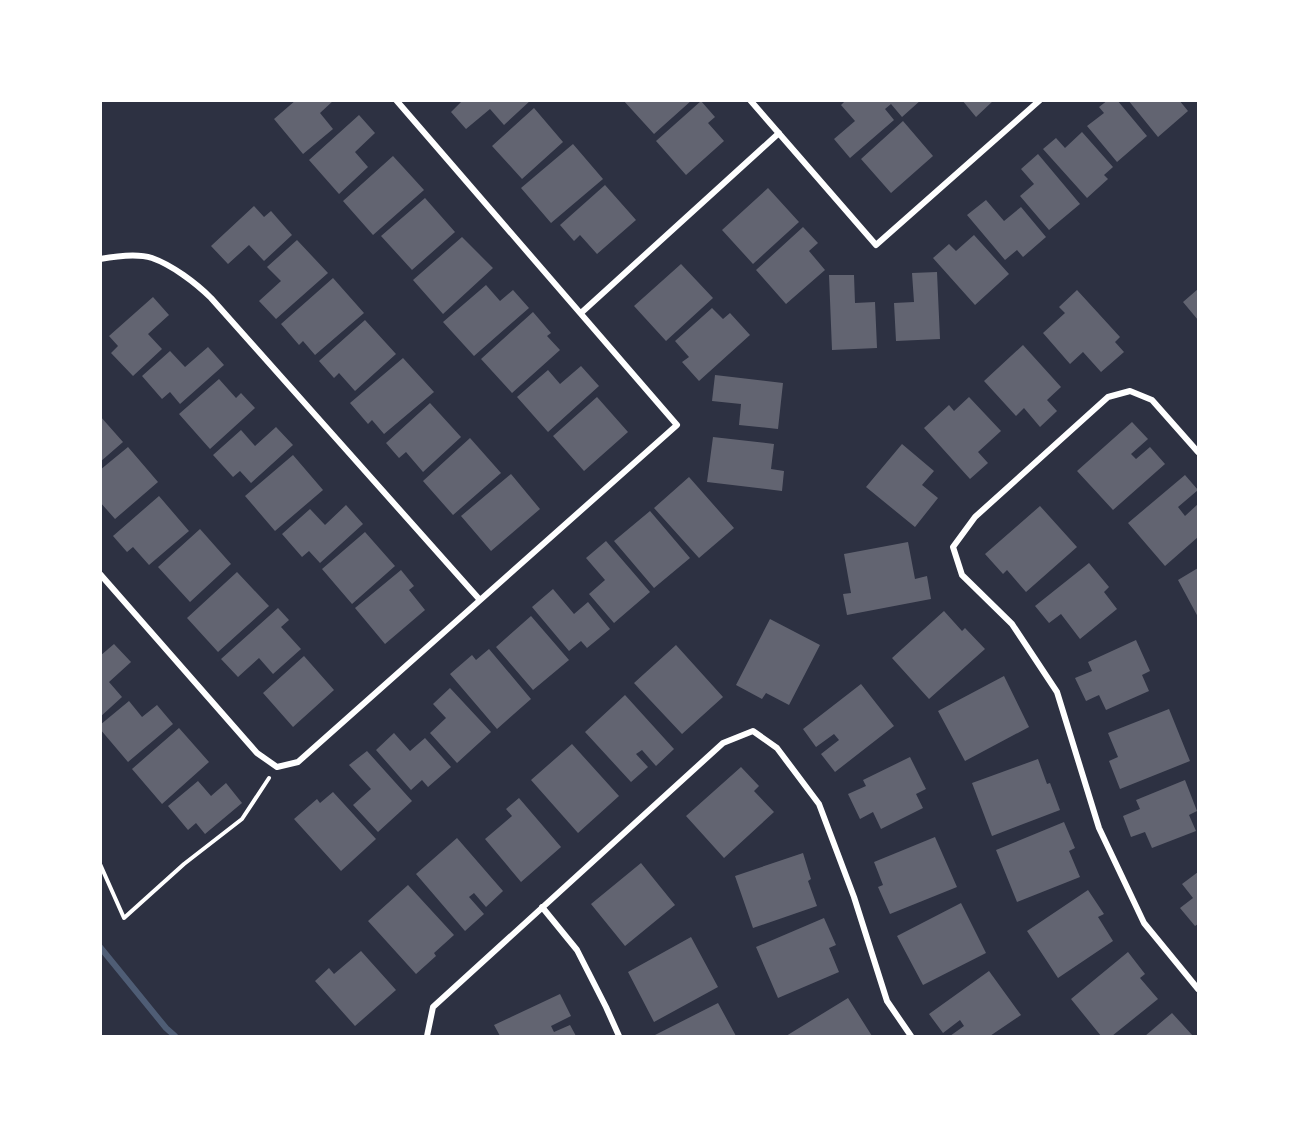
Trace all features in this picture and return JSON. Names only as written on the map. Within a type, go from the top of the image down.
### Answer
[{"type":"street","points":[[100,574],[256,753],[277,767],[298,762],[677,425],[396,100]]},
{"type":"street","points":[[750,100],[876,245],[1040,100]]},
{"type":"street","points":[[581,313],[779,134]]},
{"type":"street","points":[[100,259],[118,255],[152,257],[192,280],[211,298],[480,600]]},
{"type":"street","points":[[1198,452],[1152,400],[1130,391],[1108,397],[975,517],[953,547],[962,576],[1012,624],[1057,692],[1099,828],[1139,913],[1144,923],[1198,989]]},
{"type":"street","points":[[427,1036],[434,1007],[723,743],[753,731],[777,748],[819,804],[854,897],[887,1000],[911,1036]]},
{"type":"street","points":[[542,907],[577,950],[619,1036]]},
{"type":"path","points":[[100,864],[124,918],[184,864],[242,819],[277,767]]},
{"type":"building","points":[[296,100],[334,100],[320,113],[333,129],[303,154],[274,119]]},
{"type":"building","points":[[463,100],[531,100],[504,125],[490,109],[466,129],[451,112]]},
{"type":"building","points":[[623,100],[692,100],[654,134]]},
{"type":"building","points":[[846,100],[921,100],[902,117],[891,104],[885,109],[894,120],[850,158],[834,139],[855,121],[841,105]]},
{"type":"building","points":[[962,100],[994,100],[976,117]]},
{"type":"building","points":[[1108,100],[1117,100],[1147,136],[1117,162],[1087,126],[1104,113],[1099,107]]},
{"type":"building","points":[[1128,100],[1179,100],[1188,111],[1158,137]]},
{"type":"building","points":[[701,101],[715,117],[708,123],[724,141],[686,175],[656,141]]},
{"type":"building","points":[[534,108],[563,142],[522,179],[492,146]]},
{"type":"building","points":[[359,115],[375,133],[355,152],[368,167],[339,194],[309,160]]},
{"type":"building","points":[[903,121],[933,156],[891,193],[861,159]]},
{"type":"building","points":[[1082,132],[1113,167],[1104,175],[1108,179],[1087,198],[1043,149],[1056,138],[1065,148]]},
{"type":"building","points":[[573,144],[603,179],[551,223],[521,188]]},
{"type":"building","points":[[1038,154],[1080,204],[1049,230],[1020,196],[1034,184],[1021,169]]},
{"type":"building","points":[[393,156],[424,190],[373,235],[343,201]]},
{"type":"building","points":[[605,185],[636,220],[597,254],[580,235],[574,241],[560,225]]},
{"type":"building","points":[[768,188],[799,222],[753,264],[722,230]]},
{"type":"building","points":[[425,198],[455,232],[412,270],[381,236]]},
{"type":"building","points":[[986,200],[1004,221],[1021,207],[1046,237],[1023,257],[1017,250],[1005,260],[967,215]]},
{"type":"building","points":[[254,206],[264,217],[271,211],[292,235],[264,261],[249,245],[228,264],[211,246]]},
{"type":"building","points":[[803,227],[818,243],[809,251],[825,270],[786,304],[756,270]]},
{"type":"building","points":[[974,235],[1009,274],[975,305],[933,258],[949,244],[956,251]]},
{"type":"building","points":[[462,237],[493,268],[443,314],[413,280]]},
{"type":"building","points":[[297,240],[328,273],[276,319],[259,301],[281,281],[267,267]]},
{"type":"building","points":[[681,264],[713,298],[666,341],[634,306]]},
{"type":"building","points":[[937,272],[940,339],[896,341],[894,303],[914,302],[912,273]]},
{"type":"building","points":[[829,275],[854,275],[855,303],[875,302],[877,348],[832,350]]},
{"type":"building","points":[[333,278],[364,313],[315,355],[303,341],[299,345],[281,324]]},
{"type":"building","points":[[486,285],[500,301],[513,290],[529,308],[474,356],[443,322]]},
{"type":"building","points":[[1198,289],[1198,320],[1183,302]]},
{"type":"building","points":[[1077,290],[1120,337],[1115,342],[1124,352],[1101,372],[1083,352],[1070,364],[1043,333],[1065,313],[1059,307]]},
{"type":"building","points":[[153,297],[169,315],[148,334],[162,349],[133,376],[111,353],[118,346],[109,336]]},
{"type":"building","points":[[712,308],[723,319],[730,313],[750,335],[699,381],[682,362],[689,357],[675,341]]},
{"type":"building","points":[[533,312],[551,333],[547,336],[560,350],[512,393],[481,359]]},
{"type":"building","points":[[365,320],[396,354],[355,391],[339,373],[334,378],[319,361]]},
{"type":"building","points":[[1023,345],[1061,387],[1047,400],[1057,411],[1040,427],[1024,408],[1016,416],[984,381]]},
{"type":"building","points":[[208,347],[224,365],[180,404],[170,392],[162,399],[142,376],[170,351],[185,367]]},
{"type":"building","points":[[403,358],[434,392],[384,434],[372,420],[368,424],[350,403]]},
{"type":"building","points":[[581,366],[599,386],[548,432],[517,397],[548,370],[560,384]]},
{"type":"building","points":[[715,375],[783,383],[778,429],[739,425],[741,404],[712,401]]},
{"type":"building","points":[[219,379],[236,398],[241,393],[255,408],[210,449],[179,414]]},
{"type":"building","points":[[597,397],[628,432],[584,471],[553,436]]},
{"type":"building","points":[[969,397],[1001,431],[978,452],[988,463],[970,479],[924,428],[949,405],[954,411]]},
{"type":"building","points":[[430,403],[461,437],[423,472],[406,452],[399,458],[386,443]]},
{"type":"building","points":[[100,416],[123,442],[100,462]]},
{"type":"building","points":[[1132,422],[1148,439],[1131,454],[1136,459],[1150,447],[1165,464],[1113,510],[1077,471]]},
{"type":"building","points":[[276,427],[293,445],[251,483],[240,471],[233,477],[213,455],[241,430],[255,446]]},
{"type":"building","points":[[713,437],[774,444],[771,469],[784,471],[782,491],[707,482]]},
{"type":"building","points":[[470,438],[501,473],[453,515],[423,481]]},
{"type":"building","points":[[902,444],[934,471],[922,485],[938,498],[915,527],[866,487]]},
{"type":"building","points":[[128,447],[158,482],[115,519],[100,502],[100,470]]},
{"type":"building","points":[[293,455],[323,490],[275,531],[245,496]]},
{"type":"building","points":[[511,474],[540,509],[491,551],[461,516]]},
{"type":"building","points":[[1185,475],[1198,490],[1178,507],[1185,516],[1198,504],[1198,537],[1165,566],[1128,523]]},
{"type":"building","points":[[689,477],[734,528],[699,558],[654,508]]},
{"type":"building","points":[[159,496],[189,531],[149,565],[133,547],[127,552],[113,536]]},
{"type":"building","points":[[346,505],[363,524],[320,563],[309,551],[302,557],[282,534],[310,509],[325,525]]},
{"type":"building","points":[[1040,506],[1077,547],[1026,592],[1007,570],[1003,574],[985,554]]},
{"type":"building","points":[[650,511],[690,558],[654,588],[614,541]]},
{"type":"building","points":[[200,529],[231,564],[190,602],[158,567]]},
{"type":"building","points":[[365,532],[395,566],[352,604],[322,569]]},
{"type":"building","points":[[606,541],[650,592],[614,623],[589,594],[605,580],[586,558]]},
{"type":"building","points":[[908,542],[915,579],[927,576],[931,599],[847,615],[843,594],[851,593],[844,554]]},
{"type":"building","points":[[1089,563],[1109,587],[1104,592],[1117,609],[1080,639],[1061,614],[1049,623],[1035,606]]},
{"type":"building","points":[[1198,568],[1198,617],[1178,580]]},
{"type":"building","points":[[401,570],[414,586],[409,590],[425,610],[385,644],[355,608]]},
{"type":"building","points":[[237,572],[269,606],[218,652],[187,618]]},
{"type":"building","points":[[553,589],[574,614],[588,602],[610,629],[587,648],[581,641],[569,651],[532,607]]},
{"type":"building","points":[[278,608],[289,620],[281,627],[301,649],[273,674],[259,658],[238,677],[221,659]]},
{"type":"building","points":[[944,611],[962,631],[965,628],[985,649],[929,699],[892,658]]},
{"type":"building","points":[[531,616],[569,660],[533,690],[496,647]]},
{"type":"building","points":[[770,619],[820,645],[789,705],[766,693],[762,699],[736,685]]},
{"type":"building","points":[[1136,640],[1150,671],[1142,675],[1149,691],[1106,710],[1099,695],[1086,701],[1075,678],[1092,671],[1088,662]]},
{"type":"building","points":[[114,644],[131,662],[109,682],[122,697],[100,717],[100,656]]},
{"type":"building","points":[[676,645],[723,697],[682,734],[634,683]]},
{"type":"building","points":[[489,649],[531,699],[497,729],[450,674],[472,655],[476,660]]},
{"type":"building","points":[[304,656],[334,690],[293,727],[263,693]]},
{"type":"building","points":[[1004,676],[1029,727],[965,761],[938,711]]},
{"type":"building","points":[[861,684],[894,726],[835,772],[821,754],[839,740],[834,734],[816,747],[803,729]]},
{"type":"building","points":[[450,688],[491,732],[457,763],[430,733],[446,718],[433,704]]},
{"type":"building","points":[[625,695],[674,749],[656,766],[642,750],[636,754],[648,767],[631,782],[585,732]]},
{"type":"building","points":[[129,701],[142,717],[157,705],[173,724],[128,762],[100,729],[100,725]]},
{"type":"building","points":[[1169,709],[1190,761],[1120,789],[1109,761],[1118,757],[1108,733]]},
{"type":"building","points":[[179,728],[209,762],[162,804],[132,769]]},
{"type":"building","points":[[394,733],[410,751],[425,738],[451,767],[428,787],[422,780],[411,790],[376,750]]},
{"type":"building","points":[[572,744],[619,796],[578,833],[531,780]]},
{"type":"building","points":[[367,751],[412,801],[378,832],[353,805],[371,789],[349,765]]},
{"type":"building","points":[[910,757],[926,789],[916,794],[923,808],[881,829],[873,812],[860,819],[848,794],[866,786],[863,780]]},
{"type":"building","points":[[1038,759],[1060,810],[992,836],[972,783]]},
{"type":"building","points":[[741,767],[759,786],[754,791],[774,812],[724,858],[686,816]]},
{"type":"building","points":[[1185,780],[1197,811],[1189,815],[1196,831],[1152,848],[1145,832],[1131,837],[1123,816],[1140,809],[1136,800]]},
{"type":"building","points":[[198,781],[211,796],[226,783],[242,803],[205,834],[196,823],[188,830],[168,806]]},
{"type":"building","points":[[333,792],[376,839],[341,871],[294,819],[317,799],[320,803]]},
{"type":"building","points":[[519,798],[561,847],[521,882],[485,839],[512,816],[506,809]]},
{"type":"building","points":[[1064,822],[1075,848],[1069,851],[1080,877],[1017,902],[996,850]]},
{"type":"building","points":[[935,837],[957,887],[890,914],[878,887],[883,885],[874,862]]},
{"type":"building","points":[[457,838],[503,891],[486,907],[474,893],[469,897],[484,914],[465,931],[416,874]]},
{"type":"building","points":[[803,853],[811,879],[808,881],[817,906],[753,928],[735,876]]},
{"type":"building","points":[[641,863],[675,905],[625,946],[591,904]]},
{"type":"building","points":[[1198,872],[1198,924],[1195,926],[1180,908],[1193,898],[1182,884]]},
{"type":"building","points":[[408,885],[454,935],[416,974],[368,921]]},
{"type":"building","points":[[1088,890],[1104,914],[1098,917],[1113,941],[1058,978],[1027,931]]},
{"type":"building","points":[[961,903],[986,953],[923,985],[897,936]]},
{"type":"building","points":[[824,918],[836,945],[829,948],[839,972],[778,998],[756,947]]},
{"type":"building","points":[[691,937],[718,987],[654,1022],[628,972]]},
{"type":"building","points":[[361,951],[396,990],[355,1026],[315,981],[329,968],[334,974]]},
{"type":"building","points":[[1128,952],[1145,974],[1140,978],[1158,999],[1112,1036],[1101,1036],[1071,999]]},
{"type":"building","points":[[989,971],[1021,1015],[990,1036],[950,1036],[964,1026],[960,1020],[943,1033],[929,1014]]},
{"type":"building","points":[[560,994],[571,1016],[551,1026],[554,1032],[570,1025],[576,1036],[500,1036],[494,1025]]},
{"type":"building","points":[[848,998],[872,1036],[786,1036]]},
{"type":"building","points":[[718,1003],[736,1036],[655,1035]]},
{"type":"building","points":[[1172,1013],[1193,1036],[1145,1036]]},
{"type":"waterway","points":[[100,947],[175,1036]]}]
